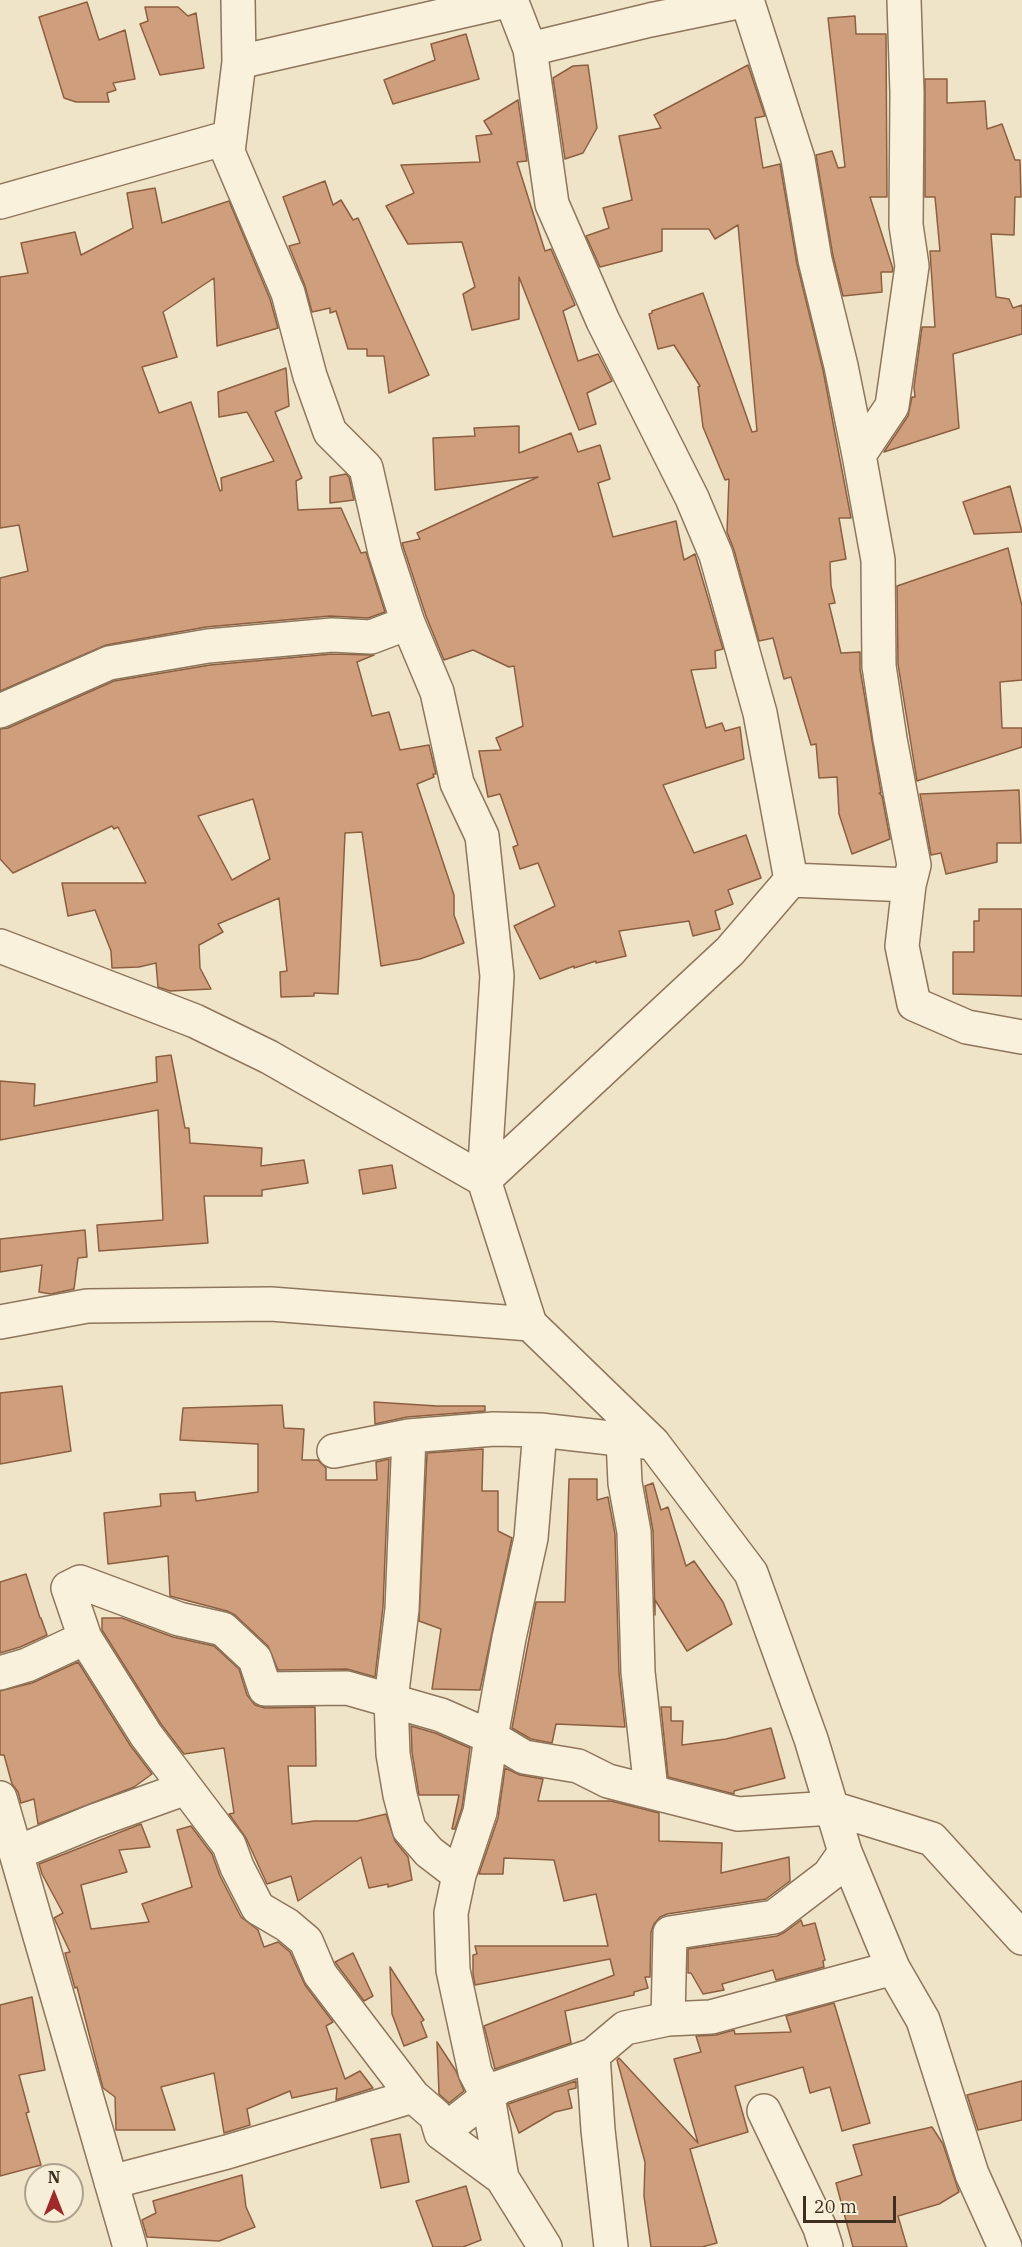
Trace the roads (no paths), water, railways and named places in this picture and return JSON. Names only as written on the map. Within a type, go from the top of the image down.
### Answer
[{"type":"street","points":[[238,0],[239,62],[228,152],[288,293],[310,376],[330,432],[366,468],[385,552],[408,623],[437,692],[457,783],[482,836],[497,976],[484,1180],[530,1324],[638,1441],[751,1573],[812,1739],[845,1852],[893,1968],[923,2020],[972,2174],[1005,2247]]},
{"type":"street","points":[[239,62],[511,0],[530,49],[552,204],[603,321],[692,498],[716,555],[760,713],[791,880]]},
{"type":"street","points":[[530,49],[650,20],[747,0],[798,159],[814,260],[841,366],[878,560],[879,666],[890,739],[914,865],[909,885],[902,946],[914,1004],[967,1027],[1022,1037]]},
{"type":"street","points":[[859,455],[892,406],[912,266],[906,225],[907,93],[904,0]]},
{"type":"street","points":[[0,202],[230,137]]},
{"type":"street","points":[[0,711],[110,663],[208,646],[332,635],[371,637],[408,623]]},
{"type":"street","points":[[791,880],[909,885]]},
{"type":"street","points":[[484,1180],[730,951],[791,880]]},
{"type":"street","points":[[0,946],[195,1022],[269,1056],[484,1180]]},
{"type":"street","points":[[0,1322],[87,1306],[271,1304],[530,1324]]},
{"type":"street","points":[[334,1451],[409,1436],[494,1429],[540,1430],[638,1441]]},
{"type":"street","points":[[540,1430],[531,1538],[491,1737],[480,1812],[459,1875],[451,1912],[453,1970],[476,2072],[488,2097],[502,2178],[544,2247]]},
{"type":"street","points":[[409,1436],[402,1609],[391,1700],[393,1754],[400,1795],[410,1829],[429,1852],[459,1875]]},
{"type":"street","points":[[638,1441],[625,1483],[634,1532],[638,1672],[651,1790]]},
{"type":"street","points":[[502,2178],[441,2133],[436,2116],[413,2096],[320,1974],[306,1941],[287,1925],[258,1908],[237,1867],[229,1845],[146,1735],[85,1638],[68,1588],[80,1582],[179,1619],[223,1629],[255,1659],[265,1689],[347,1688],[441,1715],[491,1737],[524,1757],[578,1766],[608,1781],[651,1790],[738,1814],[832,1808],[932,1839],[1022,1938]]},
{"type":"street","points":[[0,1673],[27,1665],[85,1638]]},
{"type":"street","points":[[16,1853],[94,1821],[186,1788]]},
{"type":"street","points":[[0,1798],[130,2247]]},
{"type":"street","points":[[668,2019],[670,1933],[774,1917],[829,1875],[845,1852]]},
{"type":"street","points":[[441,2133],[500,2087],[593,2055],[625,2028],[668,2019],[711,2017],[893,1968]]},
{"type":"street","points":[[593,2055],[598,2130],[611,2247]]},
{"type":"street","points":[[111,2182],[238,2148],[413,2096]]},
{"type":"street","points":[[764,2111],[820,2228],[826,2247]]}]
